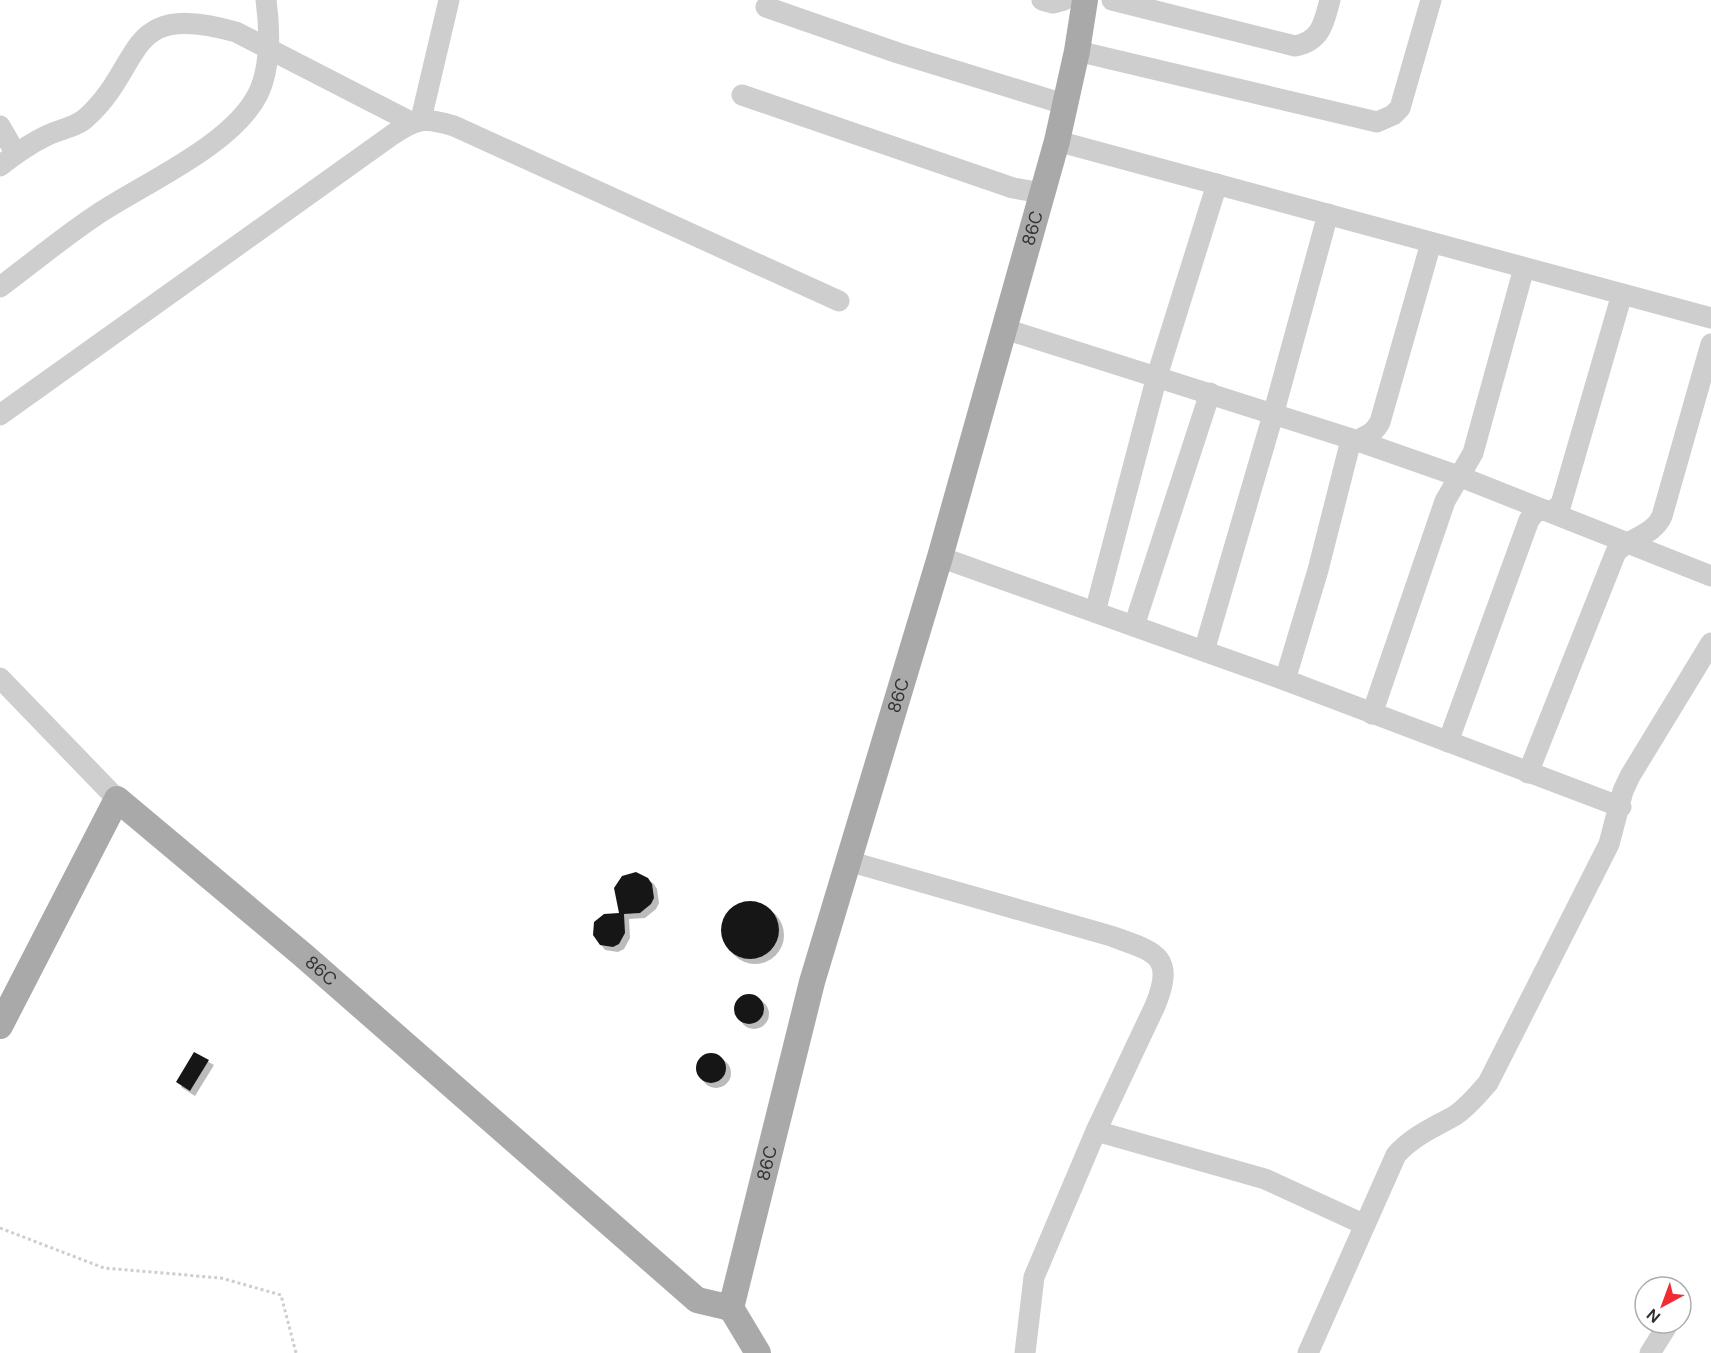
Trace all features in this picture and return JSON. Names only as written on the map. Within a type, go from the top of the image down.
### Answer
[{"type":"main road","name":"86C","points":[[117,799],[303,955],[697,1300],[731,1308],[812,982],[940,556],[1057,141],[1077,51],[1085,0]]},
{"type":"main road","points":[[0,1026],[117,799]]},
{"type":"main road","points":[[731,1308],[758,1353]]},
{"type":"street","points":[[0,288],[95,216],[181,164],[227,131],[244,114],[258,94],[265,72],[266,0]]},
{"type":"street","points":[[0,415],[416,121],[449,0]]},
{"type":"street","points":[[1042,0],[1053,3],[1064,0]]},
{"type":"street","points":[[1112,0],[1295,46],[1314,40],[1319,33],[1330,0]]},
{"type":"street","points":[[1077,51],[1377,122],[1393,115],[1400,108],[1431,0]]},
{"type":"street","points":[[766,7],[898,53],[1064,104]]},
{"type":"street","points":[[0,126],[8,160],[46,136],[86,118],[106,95],[140,36],[156,24],[177,17],[193,19],[221,26],[416,121],[454,126],[839,301]]},
{"type":"street","points":[[742,95],[1013,188],[1042,193]]},
{"type":"street","points":[[1057,141],[1711,318]]},
{"type":"street","points":[[1095,612],[1157,376],[1216,184]]},
{"type":"street","points":[[1204,651],[1273,415],[1328,214]]},
{"type":"street","points":[[1285,680],[1318,570],[1345,459],[1349,448],[1358,441],[1370,437],[1380,422],[1431,243]]},
{"type":"street","points":[[1372,714],[1445,501],[1473,453],[1524,268]]},
{"type":"street","points":[[1448,742],[1529,520],[1537,510],[1553,510],[1561,504],[1622,294]]},
{"type":"street","points":[[1005,329],[1358,441],[1461,477],[1711,576]]},
{"type":"street","points":[[1528,773],[1616,552],[1626,543],[1646,534],[1658,525],[1662,516],[1711,344]]},
{"type":"street","points":[[1134,626],[1209,393]]},
{"type":"street","points":[[940,556],[1285,680],[1621,807]]},
{"type":"street","points":[[1308,1353],[1363,1224],[1388,1169],[1400,1150],[1426,1129],[1466,1107],[1488,1083],[1609,844],[1621,807],[1623,791],[1630,776],[1711,643]]},
{"type":"street","points":[[0,678],[117,799]]},
{"type":"street","points":[[848,861],[1111,936],[1151,951],[1159,959],[1166,976],[1096,1131],[1034,1277],[1025,1353]]},
{"type":"street","points":[[1096,1131],[1265,1179],[1363,1224]]},
{"type":"street","points":[[1650,1353],[1661,1335]]},
{"type":"path","points":[[0,1228],[104,1268],[221,1278],[281,1295],[296,1353]]},
{"type":"building","points":[[636,872],[648,878],[652,884],[654,898],[651,904],[640,913],[624,914],[625,933],[619,944],[613,947],[600,945],[593,935],[594,922],[604,914],[619,913],[614,888],[622,876]]},
{"type":"building","points":[[750,901],[761,903],[774,914],[779,930],[777,941],[766,954],[750,959],[739,957],[726,946],[721,930],[723,919],[734,906]]},
{"type":"building","points":[[749,994],[760,998],[764,1009],[760,1020],[749,1024],[738,1020],[734,1009],[738,998]]},
{"type":"building","points":[[194,1052],[209,1060],[190,1091],[176,1082]]},
{"type":"building","points":[[711,1053],[722,1057],[726,1068],[722,1079],[711,1083],[700,1079],[696,1068],[700,1057]]}]
